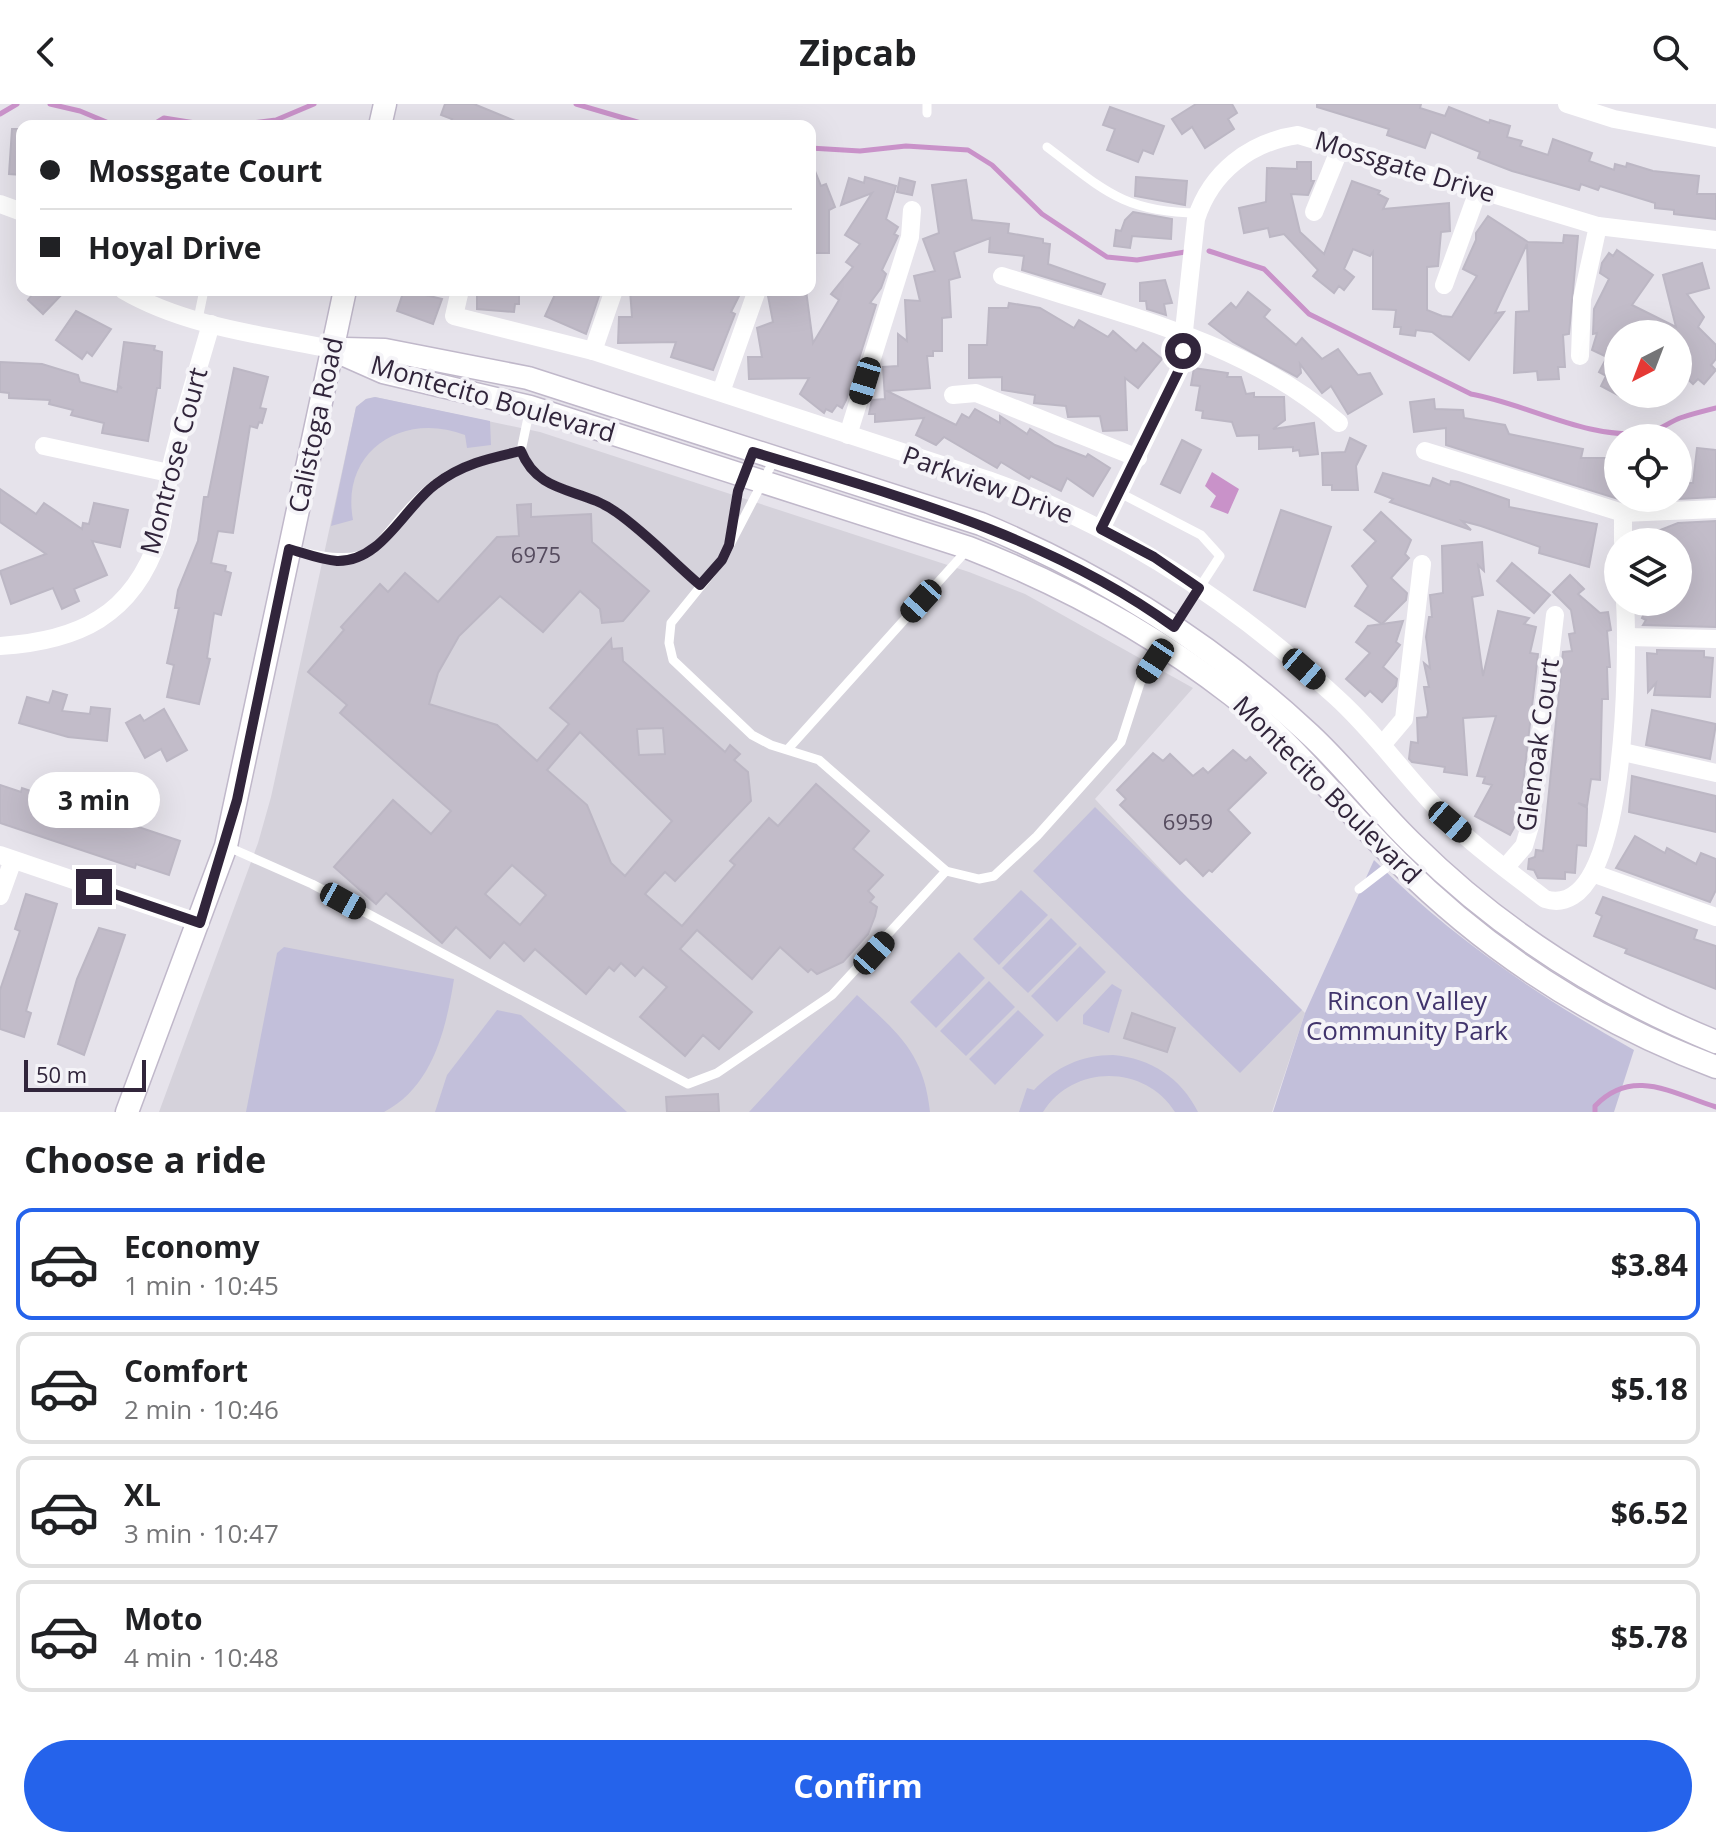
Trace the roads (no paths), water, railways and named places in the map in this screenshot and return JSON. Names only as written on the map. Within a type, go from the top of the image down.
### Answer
[{"type":"main road","name":"Calistoga Road","points":[[127,1112],[200,923],[226,846],[344,296]]},
{"type":"main road","name":"Montecito Boulevard","points":[[331,349],[383,372],[530,407],[969,548],[1039,575],[1169,636],[1244,679],[1306,731],[1371,795],[1413,844],[1498,920],[1575,971],[1641,1009],[1716,1042]]},
{"type":"main road","name":"Montecito Boulevard","points":[[331,349],[385,350],[528,378],[981,524],[1050,553],[1138,601],[1169,636],[1289,746],[1396,861],[1487,941],[1557,990],[1634,1033],[1716,1067]]},
{"type":"street","points":[[1567,104],[1614,119],[1716,138]]},
{"type":"street","name":"Mossgate Drive","points":[[1101,529],[1180,368],[1194,240],[1204,196],[1229,166],[1254,147],[1298,135],[1598,226],[1716,240]]},
{"type":"street","points":[[1314,212],[1341,146]]},
{"type":"street","points":[[1444,285],[1478,191]]},
{"type":"street","points":[[848,435],[910,237],[912,210]]},
{"type":"street","points":[[1580,356],[1582,299],[1598,226]]},
{"type":"street","points":[[1002,276],[1186,334],[1305,393],[1339,423]]},
{"type":"street","points":[[133,296],[147,304],[204,322],[331,349]]},
{"type":"street","name":"Parkview Drive","points":[[459,296],[454,316],[593,351],[721,392],[1025,493],[1101,529],[1154,557],[1287,654],[1339,699],[1450,822],[1545,899],[1555,903],[1573,898],[1595,874]]},
{"type":"street","points":[[593,351],[612,296]]},
{"type":"street","points":[[721,392],[755,296]]},
{"type":"street","name":"Montrose Court","points":[[0,646],[56,640],[96,623],[126,598],[144,573],[160,536],[169,473],[204,322]]},
{"type":"street","points":[[953,395],[976,393],[1138,458]]},
{"type":"street","points":[[44,446],[169,473]]},
{"type":"street","points":[[1425,451],[1623,513],[1716,509]]},
{"type":"street","points":[[1623,513],[1623,528]]},
{"type":"street","points":[[1382,745],[1404,719],[1422,564]]},
{"type":"street","name":"Glenoak Court","points":[[1505,868],[1524,846],[1530,826],[1555,615]]},
{"type":"street","points":[[1626,616],[1623,752],[1595,874],[1716,917]]},
{"type":"street","points":[[1627,637],[1716,639]]},
{"type":"street","points":[[1623,752],[1716,773]]},
{"type":"street","points":[[0,896],[6,857],[200,923]]},
{"type":"lane","points":[[1047,147],[1125,203],[1171,213],[1198,213]]},
{"type":"lane","points":[[204,296],[204,322]]},
{"type":"lane","points":[[530,407],[521,451],[527,464],[546,483],[616,511],[700,585]]},
{"type":"lane","points":[[289,549],[337,561],[360,556],[379,544],[438,482],[479,460],[521,451]]},
{"type":"lane","points":[[753,452],[755,478],[722,560],[671,623],[669,643],[673,660],[752,735],[771,745],[819,760],[946,871],[987,878],[1005,868],[1037,836],[1121,742],[1140,683],[1220,556],[1201,535],[1120,493]]},
{"type":"lane","points":[[729,545],[738,491],[775,458]]},
{"type":"lane","points":[[788,749],[969,548]]},
{"type":"lane","points":[[1359,889],[1413,844]]},
{"type":"lane","points":[[226,846],[301,878],[678,1081],[692,1084],[787,1028],[832,995],[946,871]]},
{"type":"waterway","points":[[0,114],[17,104]]},
{"type":"waterway","points":[[50,104],[102,120]]},
{"type":"waterway","points":[[276,120],[314,104]]},
{"type":"waterway","points":[[576,104],[631,120]]},
{"type":"waterway","points":[[161,120],[176,120]]},
{"type":"waterway","points":[[816,148],[860,151],[906,146],[968,150],[992,165],[1042,214],[1107,257],[1137,260],[1185,252]]},
{"type":"waterway","points":[[1209,251],[1264,269],[1309,314],[1471,394],[1580,426],[1624,434],[1650,432],[1680,418],[1716,408]]},
{"type":"waterway","points":[[1595,1112],[1595,1106],[1609,1094],[1638,1085],[1668,1090],[1716,1107]]},
{"type":"park label","name":"Rincon Valley Community Park","points":[[1407,1016]]}]
